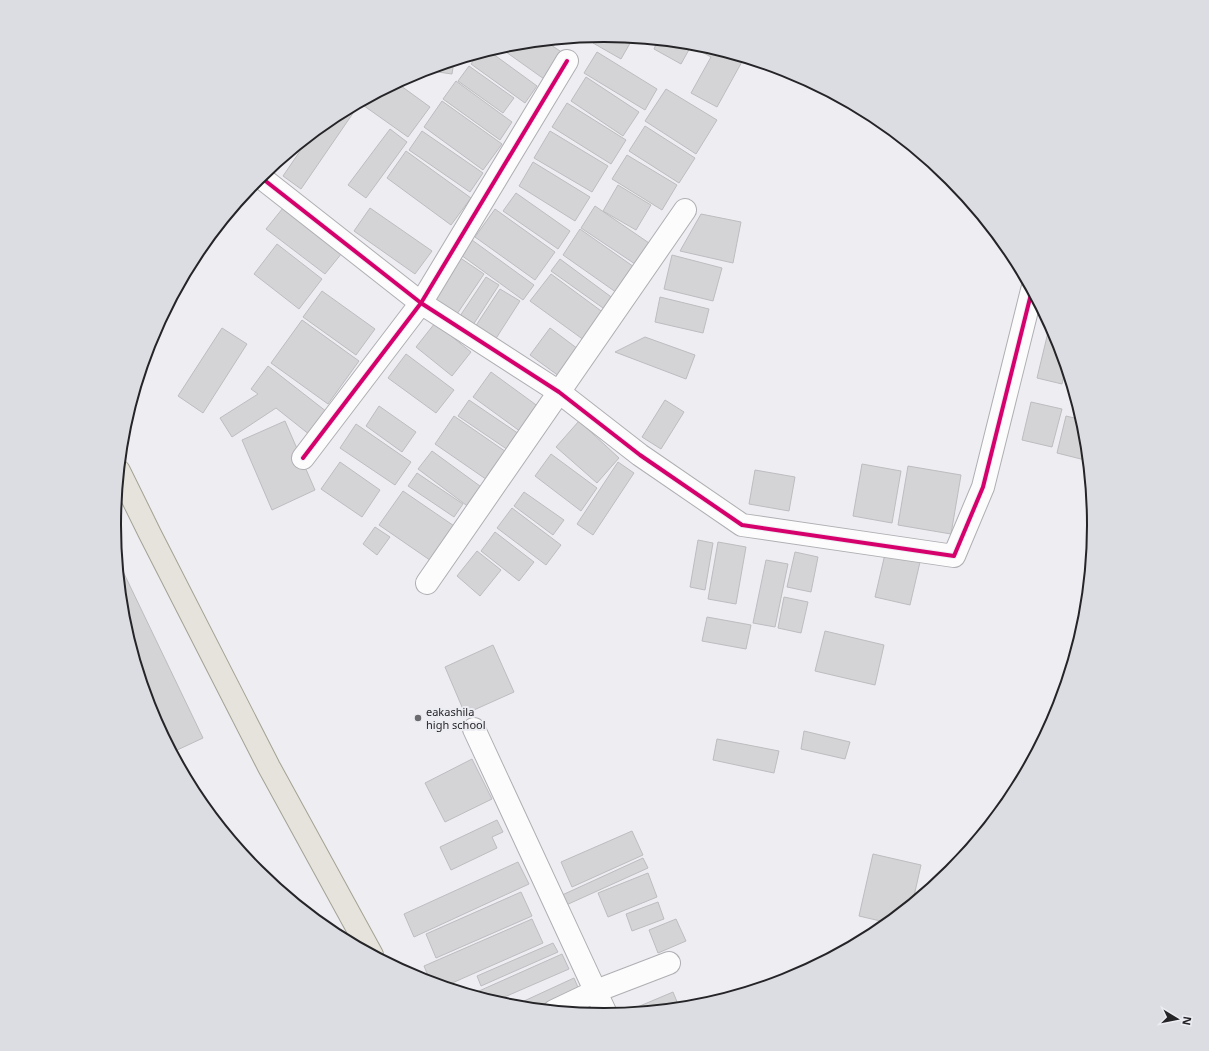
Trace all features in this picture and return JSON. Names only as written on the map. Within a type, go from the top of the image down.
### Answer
[{"type":"main road","points":[[123,480],[269,767],[367,946]]},
{"type":"street","points":[[303,458],[421,303],[567,61]]},
{"type":"street","points":[[266,181],[421,303],[559,392],[640,455],[742,524],[954,556],[983,487],[1030,297]]},
{"type":"street","points":[[427,583],[685,210]]},
{"type":"street","points":[[474,729],[604,1009]]},
{"type":"street","points":[[562,1007],[596,991],[669,963]]},
{"type":"building","points":[[604,42],[630,43],[621,59],[593,43]]},
{"type":"building","points":[[551,45],[563,53],[544,79],[506,52]]},
{"type":"building","points":[[656,45],[689,49],[681,64],[654,49]]},
{"type":"building","points":[[701,51],[742,62],[717,107],[691,93],[711,57]]},
{"type":"building","points":[[597,52],[657,89],[645,110],[584,73]]},
{"type":"building","points":[[494,55],[537,86],[525,103],[471,64],[474,60]]},
{"type":"building","points":[[469,66],[514,98],[503,113],[458,81]]},
{"type":"building","points":[[453,67],[452,74],[438,72]]},
{"type":"building","points":[[586,77],[639,112],[623,136],[571,101]]},
{"type":"building","points":[[456,81],[512,122],[500,140],[443,99]]},
{"type":"building","points":[[402,87],[430,107],[408,137],[365,106]]},
{"type":"building","points":[[666,89],[717,120],[696,154],[645,121]]},
{"type":"building","points":[[442,101],[502,144],[483,170],[424,127]]},
{"type":"building","points":[[567,103],[626,140],[611,164],[552,127]]},
{"type":"building","points":[[353,113],[301,189],[283,176],[301,149],[336,123]]},
{"type":"building","points":[[645,126],[695,158],[679,183],[629,151]]},
{"type":"building","points":[[390,129],[407,142],[366,198],[348,185]]},
{"type":"building","points":[[422,131],[483,173],[470,192],[409,150]]},
{"type":"building","points":[[550,131],[608,166],[592,192],[534,158]]},
{"type":"building","points":[[406,151],[471,198],[451,225],[387,178]]},
{"type":"building","points":[[627,155],[677,185],[662,210],[612,179]]},
{"type":"building","points":[[533,162],[590,197],[575,221],[519,186]]},
{"type":"building","points":[[618,185],[651,205],[636,230],[603,211]]},
{"type":"building","points":[[516,193],[570,231],[558,249],[503,211]]},
{"type":"building","points":[[595,206],[649,243],[635,264],[581,228]]},
{"type":"building","points":[[283,208],[342,253],[325,274],[266,229]]},
{"type":"building","points":[[370,208],[432,251],[415,274],[354,231]]},
{"type":"building","points":[[495,209],[555,252],[535,280],[475,237]]},
{"type":"building","points":[[701,214],[741,222],[733,263],[680,251]]},
{"type":"building","points":[[580,229],[637,269],[620,295],[563,255]]},
{"type":"building","points":[[472,240],[534,285],[523,300],[461,255]]},
{"type":"building","points":[[277,244],[322,279],[299,309],[254,274]]},
{"type":"building","points":[[456,255],[484,274],[457,314],[429,295]]},
{"type":"building","points":[[672,255],[722,268],[713,301],[664,289]]},
{"type":"building","points":[[560,259],[618,302],[610,313],[551,271]]},
{"type":"building","points":[[551,274],[608,316],[588,343],[530,301]]},
{"type":"building","points":[[486,277],[499,285],[473,325],[460,316]]},
{"type":"building","points":[[500,289],[520,301],[495,340],[475,327]]},
{"type":"building","points":[[322,291],[375,329],[356,355],[303,317]]},
{"type":"building","points":[[660,297],[709,309],[703,333],[655,322]]},
{"type":"building","points":[[302,320],[359,361],[328,404],[271,363]]},
{"type":"building","points":[[435,323],[471,352],[452,376],[416,347]]},
{"type":"building","points":[[222,328],[247,344],[203,413],[178,396]]},
{"type":"building","points":[[550,328],[582,352],[563,379],[530,355]]},
{"type":"building","points":[[1048,333],[1064,376],[1062,384],[1037,378]]},
{"type":"building","points":[[645,337],[695,355],[686,379],[615,352]]},
{"type":"building","points":[[406,354],[454,390],[436,413],[388,378]]},
{"type":"building","points":[[268,366],[327,412],[310,435],[276,408],[232,437],[220,418],[258,394],[251,389]]},
{"type":"building","points":[[491,372],[539,407],[521,432],[473,397]]},
{"type":"building","points":[[469,400],[522,436],[511,452],[458,416]]},
{"type":"building","points":[[665,400],[684,412],[661,449],[642,437]]},
{"type":"building","points":[[1031,402],[1062,409],[1052,447],[1022,440]]},
{"type":"building","points":[[379,406],[416,432],[402,452],[366,426]]},
{"type":"building","points":[[454,416],[512,456],[493,484],[435,444]]},
{"type":"building","points":[[1066,416],[1076,418],[1084,460],[1057,453]]},
{"type":"building","points":[[285,421],[315,490],[272,510],[242,440]]},
{"type":"building","points":[[579,421],[619,458],[597,483],[556,447]]},
{"type":"building","points":[[356,424],[411,462],[395,485],[340,448]]},
{"type":"building","points":[[432,451],[484,489],[470,508],[418,469]]},
{"type":"building","points":[[551,454],[597,488],[581,511],[535,476]]},
{"type":"building","points":[[340,462],[380,490],[362,517],[321,489]]},
{"type":"building","points":[[618,462],[634,473],[593,535],[577,524]]},
{"type":"building","points":[[862,464],[901,471],[892,523],[853,516]]},
{"type":"building","points":[[908,466],[961,475],[951,534],[898,525]]},
{"type":"building","points":[[755,470],[795,477],[789,511],[749,504]]},
{"type":"building","points":[[417,473],[463,504],[454,517],[408,486]]},
{"type":"building","points":[[403,491],[460,530],[437,565],[379,525]]},
{"type":"building","points":[[524,492],[564,520],[553,535],[514,506]]},
{"type":"building","points":[[512,508],[561,545],[546,565],[497,528]]},
{"type":"building","points":[[375,527],[390,537],[377,555],[363,544]]},
{"type":"building","points":[[495,532],[534,562],[519,581],[481,551]]},
{"type":"building","points":[[698,540],[713,543],[705,590],[690,587]]},
{"type":"building","points":[[718,542],[746,547],[736,604],[708,599]]},
{"type":"building","points":[[477,551],[501,570],[480,596],[457,576]]},
{"type":"building","points":[[795,552],[818,557],[811,592],[787,587]]},
{"type":"building","points":[[885,554],[920,562],[910,605],[875,597]]},
{"type":"building","points":[[766,560],[788,564],[775,627],[753,623]]},
{"type":"building","points":[[123,572],[203,738],[177,750],[171,739],[158,711],[137,651],[130,620]]},
{"type":"building","points":[[784,597],[808,602],[801,633],[778,628]]},
{"type":"building","points":[[707,617],[751,625],[746,649],[702,641]]},
{"type":"building","points":[[825,631],[884,645],[875,685],[815,671]]},
{"type":"building","points":[[493,645],[514,692],[465,714],[445,667]]},
{"type":"building","points":[[804,731],[850,742],[845,759],[801,749]]},
{"type":"building","points":[[717,739],[779,751],[774,773],[713,760]]},
{"type":"building","points":[[472,759],[492,799],[445,822],[425,783]]},
{"type":"building","points":[[497,820],[503,832],[492,837],[497,848],[451,870],[440,847]]},
{"type":"building","points":[[632,831],[643,855],[572,887],[561,862]]},
{"type":"building","points":[[873,854],[921,865],[914,897],[899,909],[882,921],[859,916]]},
{"type":"building","points":[[643,858],[648,868],[564,906],[560,896]]},
{"type":"building","points":[[518,862],[529,884],[414,937],[404,914]]},
{"type":"building","points":[[648,873],[657,897],[608,917],[598,893]]},
{"type":"building","points":[[521,892],[532,916],[436,958],[426,934]]},
{"type":"building","points":[[658,902],[664,919],[632,931],[626,914]]},
{"type":"building","points":[[532,919],[543,943],[451,984],[428,975],[424,966]]},
{"type":"building","points":[[676,919],[686,941],[658,953],[649,930]]},
{"type":"building","points":[[553,943],[558,952],[481,986],[477,976]]},
{"type":"building","points":[[562,954],[569,969],[502,998],[476,992]]},
{"type":"building","points":[[574,978],[580,992],[550,1006],[522,1002]]},
{"type":"building","points":[[673,992],[678,1003],[668,1005],[635,1008]]},
{"type":"cycle path","points":[[303,458],[421,303],[567,61]]},
{"type":"cycle path","points":[[266,181],[421,303],[559,392],[640,455],[742,525],[954,556],[983,487],[1030,297]]},
{"type":"place","name":"eakashila high school","points":[[418,718]]}]
